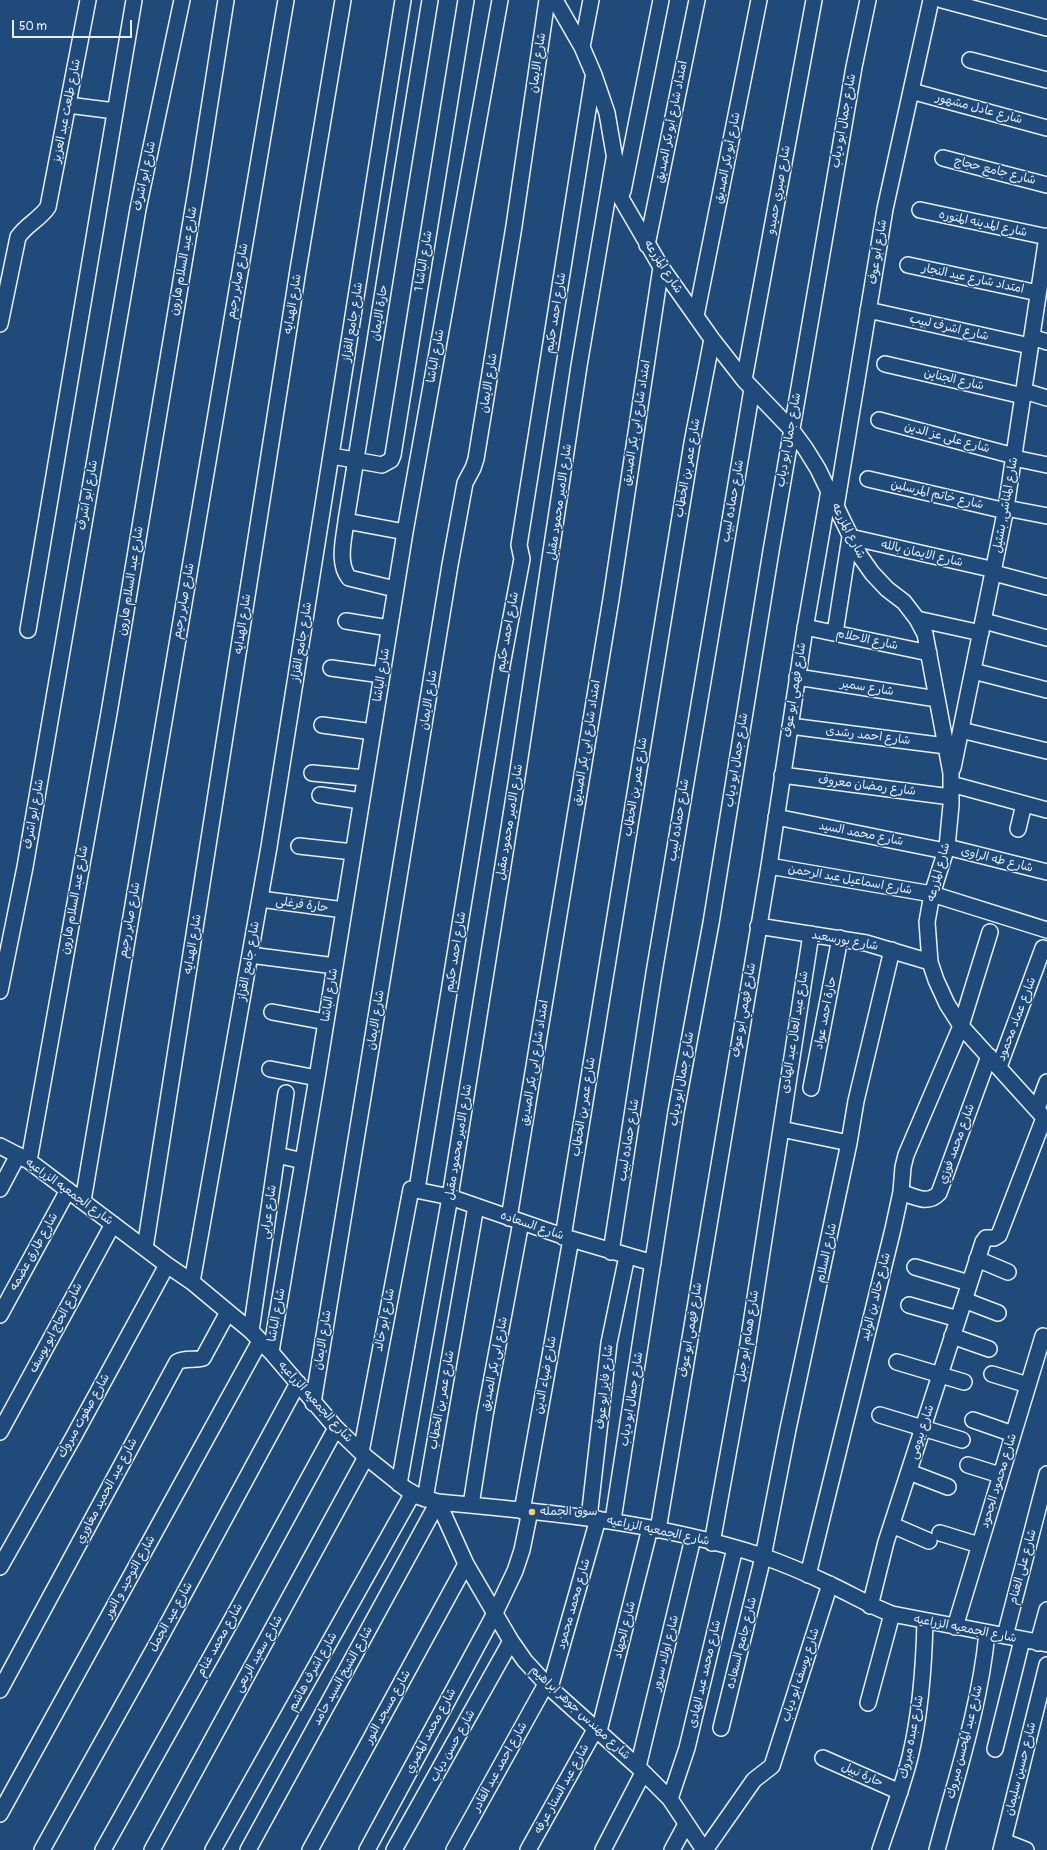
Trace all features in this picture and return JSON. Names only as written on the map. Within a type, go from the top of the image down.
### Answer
[{"type":"street","name":"شارع طلعت عبد العزيز","points":[[0,324],[17,241],[21,233],[37,218],[44,214],[48,207],[88,0]]},
{"type":"street","points":[[28,630],[134,0]]},
{"type":"street","name":"شارع ابو اشرف","points":[[0,991],[25,867],[138,209],[182,0]]},
{"type":"street","name":"شارع عبد السلام هارون","points":[[0,1189],[24,1158],[109,713],[198,179],[226,0]]},
{"type":"street","name":"شارع صابر رحيم","points":[[83,1201],[286,0]]},
{"type":"street","name":"شارع الهدايه","points":[[145,1248],[298,270],[343,0]]},
{"type":"street","name":"شارع جامع القزاز","points":[[192,1282],[260,899],[332,456],[403,0]]},
{"type":"street","name":"حارة الايمان","points":[[395,589],[349,578],[344,572],[343,559],[346,521],[430,0]]},
{"type":"street","name":"شارع الباشا 1","points":[[332,456],[382,465],[391,460],[393,455],[466,0]]},
{"type":"street","name":"شارع الباشا","points":[[271,1352],[317,1078],[395,589],[500,0]]},
{"type":"street","name":"شارع الايمان","points":[[313,1403],[449,573],[465,483],[475,464],[478,451],[514,226],[547,0]]},
{"type":"street","name":"شارع المزرعه","points":[[555,0],[582,47],[594,75],[607,113],[622,200],[647,245],[712,339],[748,385],[791,429],[810,455],[829,490],[860,556],[872,573],[887,589],[904,602],[917,619],[925,634],[946,746],[951,785],[946,849],[932,894],[927,922],[930,962],[947,1004],[961,1026],[1043,1116]]},
{"type":"street","points":[[582,47],[591,0]]},
{"type":"street","points":[[622,200],[661,0]]},
{"type":"street","name":"امتداد شارع أبو بكر الصديق","points":[[647,245],[697,0]]},
{"type":"street","name":"شارع أبو بكر الصديق","points":[[696,316],[759,0]]},
{"type":"street","name":"شارع صبري حميدو","points":[[748,385],[814,0]]},
{"type":"street","name":"شارع جمال ابو دياب","points":[[613,1520],[676,1112],[711,923],[791,429],[852,75],[868,0]]},
{"type":"street","name":"شارع أبو عوف","points":[[836,507],[885,209],[931,0]]},
{"type":"street","points":[[942,0],[1047,28]]},
{"type":"street","points":[[970,60],[1047,80]]},
{"type":"street","name":"شارع احمد حكيم","points":[[414,1189],[503,660],[522,559],[519,545],[594,75]]},
{"type":"street","name":"شارع عادل مشهور","points":[[911,91],[1047,128]]},
{"type":"street","points":[[68,105],[116,111]]},
{"type":"street","name":"شارع جامع حجاج","points":[[943,158],[1047,185]]},
{"type":"street","name":"شارع الامير محمود مقبل","points":[[398,1484],[450,1197],[521,753],[579,366],[614,159]]},
{"type":"street","name":"شارع المدينه المنوره","points":[[920,210],[1047,238]]},
{"type":"street","name":"شارع المناشى, بشتيل","points":[[951,785],[1006,509],[1031,342],[1042,286],[1047,238]]},
{"type":"street","name":"امتداد شارع عيد النجار","points":[[908,265],[1042,286]]},
{"type":"street","name":"امتداد شارع ابى بكر الصديق","points":[[515,1220],[661,267]]},
{"type":"street","name":"شارع اشرف لبيب","points":[[868,310],[1031,342],[1047,342]]},
{"type":"street","name":"شارع عمر بن الخطاب","points":[[567,1238],[691,451],[712,339]]},
{"type":"street","name":"شارع الجناين","points":[[885,364],[1047,398]]},
{"type":"street","name":"شارع حماده لبيب","points":[[611,1252],[748,385]]},
{"type":"street","name":"شارع على عز الدين","points":[[879,420],[1047,465]]},
{"type":"street","name":"شارع خاتم المرسلين","points":[[868,479],[1006,509],[1047,516]]},
{"type":"street","name":"شارع فهمي ابو عوف","points":[[654,1529],[769,866],[797,677],[829,490]]},
{"type":"street","points":[[346,521],[405,532]]},
{"type":"street","points":[[835,633],[850,537]]},
{"type":"street","name":"شارع الايمان بالله","points":[[850,537],[994,572],[1047,587]]},
{"type":"street","points":[[917,619],[982,627],[1047,638]]},
{"type":"street","points":[[346,621],[389,628]]},
{"type":"street","name":"شارع الاحلام","points":[[805,627],[929,653]]},
{"type":"street","points":[[331,668],[382,675]]},
{"type":"street","points":[[973,671],[1047,690]]},
{"type":"street","name":"شارع سمير","points":[[797,677],[937,698]]},
{"type":"street","points":[[322,725],[372,732]]},
{"type":"street","name":"شارع احمد رشدى","points":[[790,726],[946,746]]},
{"type":"street","points":[[961,730],[1047,751]]},
{"type":"street","points":[[312,773],[365,778]]},
{"type":"street","name":"شارع رمضان معروف","points":[[782,775],[951,785],[1047,810]]},
{"type":"street","points":[[320,795],[362,801]]},
{"type":"street","points":[[1018,828],[1024,804]]},
{"type":"street","name":"شارع محمد السيد","points":[[776,817],[946,849]]},
{"type":"street","points":[[299,846],[353,852]]},
{"type":"street","name":"شارع طه الراوى","points":[[946,849],[1047,872]]},
{"type":"street","name":"شارع اسماعيل عبد الرحمن","points":[[769,866],[932,894],[1047,930]]},
{"type":"street","name":"حارة فرغلى","points":[[260,899],[344,910]]},
{"type":"street","name":"شارع بورسعيد","points":[[758,926],[840,938],[892,950],[930,962]]},
{"type":"street","name":"شارع خالد بن الوليد","points":[[808,1575],[901,1192],[903,1167],[906,1155],[961,1026],[990,932]]},
{"type":"street","name":"شارع عبد العال عبد الهادى","points":[[781,1129],[811,934]]},
{"type":"street","name":"حارة احمد عواد","points":[[811,1088],[840,938]]},
{"type":"street","name":"شارع عماد محمود","points":[[999,1067],[1043,948]]},
{"type":"street","name":"شارع السلام","points":[[763,1557],[788,1429],[850,1142],[856,1101],[892,950]]},
{"type":"street","points":[[250,955],[335,966]]},
{"type":"street","points":[[272,1012],[326,1022]]},
{"type":"street","name":"شارع محمد فوزي","points":[[901,1192],[928,1200],[934,1198],[939,1193],[989,1056]]},
{"type":"street","points":[[270,1069],[317,1078]]},
{"type":"street","points":[[1043,1116],[1047,1082]]},
{"type":"street","name":"شارع عرابى","points":[[256,1336],[277,1155],[286,1093]]},
{"type":"street","name":"شارع بيومى","points":[[870,1606],[880,1563],[977,1259],[984,1240],[994,1238],[998,1235],[1043,1116]]},
{"type":"street","points":[[781,1129],[850,1142]]},
{"type":"street","name":"شارع همام ابو جبل","points":[[712,1543],[747,1350],[781,1129]]},
{"type":"street","name":"شارع الجمعيه الزراعيه","points":[[0,1146],[24,1158],[192,1282],[256,1336],[298,1383],[313,1403],[364,1455],[398,1484],[425,1498],[471,1505],[613,1520],[694,1538],[735,1548],[763,1557],[830,1584],[870,1606],[892,1614],[1043,1643]]},
{"type":"street","points":[[277,1155],[303,1161]]},
{"type":"street","name":"شارع السعاده","points":[[414,1189],[450,1197],[567,1238],[653,1263]]},
{"type":"street","name":"شارع ابو خالد","points":[[364,1455],[414,1189]]},
{"type":"street","name":"شارع طارق عضمه","points":[[0,1314],[68,1190]]},
{"type":"street","name":"شارع عمر بن الخطاب","points":[[425,1498],[476,1206]]},
{"type":"street","name":"شارع ابى بكر الصديق","points":[[471,1505],[515,1220]]},
{"type":"street","name":"شارع الحاج ابو يوسف","points":[[0,1432],[113,1224]]},
{"type":"street","name":"شارع ضياء الدين","points":[[494,1612],[519,1561],[567,1238]]},
{"type":"street","name":"شارع فايز ابو عوف","points":[[593,1518],[609,1343],[628,1256]]},
{"type":"street","points":[[977,1259],[1008,1272]]},
{"type":"street","name":"شارع صفوت مبروك","points":[[0,1567],[74,1436],[167,1265]]},
{"type":"street","points":[[914,1266],[969,1283]]},
{"type":"street","points":[[964,1300],[998,1313]]},
{"type":"street","points":[[909,1305],[958,1319]]},
{"type":"street","name":"شارع عبد الحميد مغاوري","points":[[0,1690],[177,1362],[184,1359],[197,1360],[203,1358],[228,1312]]},
{"type":"street","name":"شارع التوحيد و النور","points":[[0,1814],[256,1336]]},
{"type":"street","points":[[952,1336],[989,1349]]},
{"type":"street","name":"شارع محمود الجحود","points":[[954,1626],[1043,1336]]},
{"type":"street","points":[[897,1362],[964,1382]]},
{"type":"street","points":[[992,1374],[1028,1385]]},
{"type":"street","name":"شارع عيد الجمل","points":[[42,1850],[140,1675],[298,1383]]},
{"type":"street","points":[[880,1415],[962,1440]]},
{"type":"street","points":[[973,1420],[1013,1434]]},
{"type":"street","name":"شارع محمد غنام","points":[[102,1850],[231,1621],[336,1428]]},
{"type":"street","name":"شارع سعيد الربعى","points":[[152,1850],[364,1455]]},
{"type":"street","points":[[968,1465],[1000,1476]]},
{"type":"street","points":[[909,1472],[948,1487]]},
{"type":"street","name":"شارع على الغنام","points":[[1005,1636],[1047,1474]]},
{"type":"street","name":"شارع مهندس جوهر ابراهيم","points":[[425,1498],[511,1641],[525,1661],[548,1686],[598,1730],[670,1799],[704,1850]]},
{"type":"street","name":"شارع اشرف هاشم","points":[[213,1850],[425,1498]]},
{"type":"street","name":"شارع الشيخ السيد حامد","points":[[248,1850],[425,1498]]},
{"type":"street","name":"شارع محمد محمود","points":[[548,1686],[593,1518]]},
{"type":"street","points":[[892,1525],[935,1537],[979,1545]]},
{"type":"street","name":"شارع الجهاد","points":[[598,1730],[654,1529]]},
{"type":"street","name":"شارع اولاد سرور","points":[[603,1850],[641,1770],[694,1538]]},
{"type":"street","name":"شارع محمد عبد الهادى","points":[[670,1799],[688,1748],[735,1548]]},
{"type":"street","name":"شارع جامع السعاده","points":[[721,1728],[763,1557]]},
{"type":"street","name":"شارع مسجد النور","points":[[310,1850],[466,1564]]},
{"type":"street","name":"شارع يوسف ابو دياب","points":[[704,1850],[754,1780],[772,1766],[830,1584]]},
{"type":"street","points":[[1043,1643],[1047,1610]]},
{"type":"street","name":"شارع محمد المصري","points":[[367,1850],[494,1612]]},
{"type":"street","points":[[868,1703],[892,1614]]},
{"type":"street","name":"شارع عبده مبروك","points":[[880,1850],[900,1792],[910,1755],[924,1666],[925,1621]]},
{"type":"street","name":"شارع عبد المحسن مبروك","points":[[937,1850],[973,1717],[983,1668],[987,1633]]},
{"type":"street","points":[[994,1749],[1022,1640]]},
{"type":"street","name":"شارع حسن دياب","points":[[394,1850],[511,1641]]},
{"type":"street","name":"شارع حسين سليمان","points":[[1002,1845],[1047,1665]]},
{"type":"street","name":"شارع احمد عبد القادر","points":[[454,1850],[548,1686]]},
{"type":"street","name":"شارع عبد الستار عرفه","points":[[528,1850],[598,1730]]},
{"type":"street","name":"حارة نبيل","points":[[823,1758],[900,1792]]},
{"type":"street","points":[[672,1850],[686,1824]]},
{"type":"street","points":[[1002,1845],[1026,1850]]},
{"type":"place","name":"سوق الجمله","points":[[532,1512]]}]
